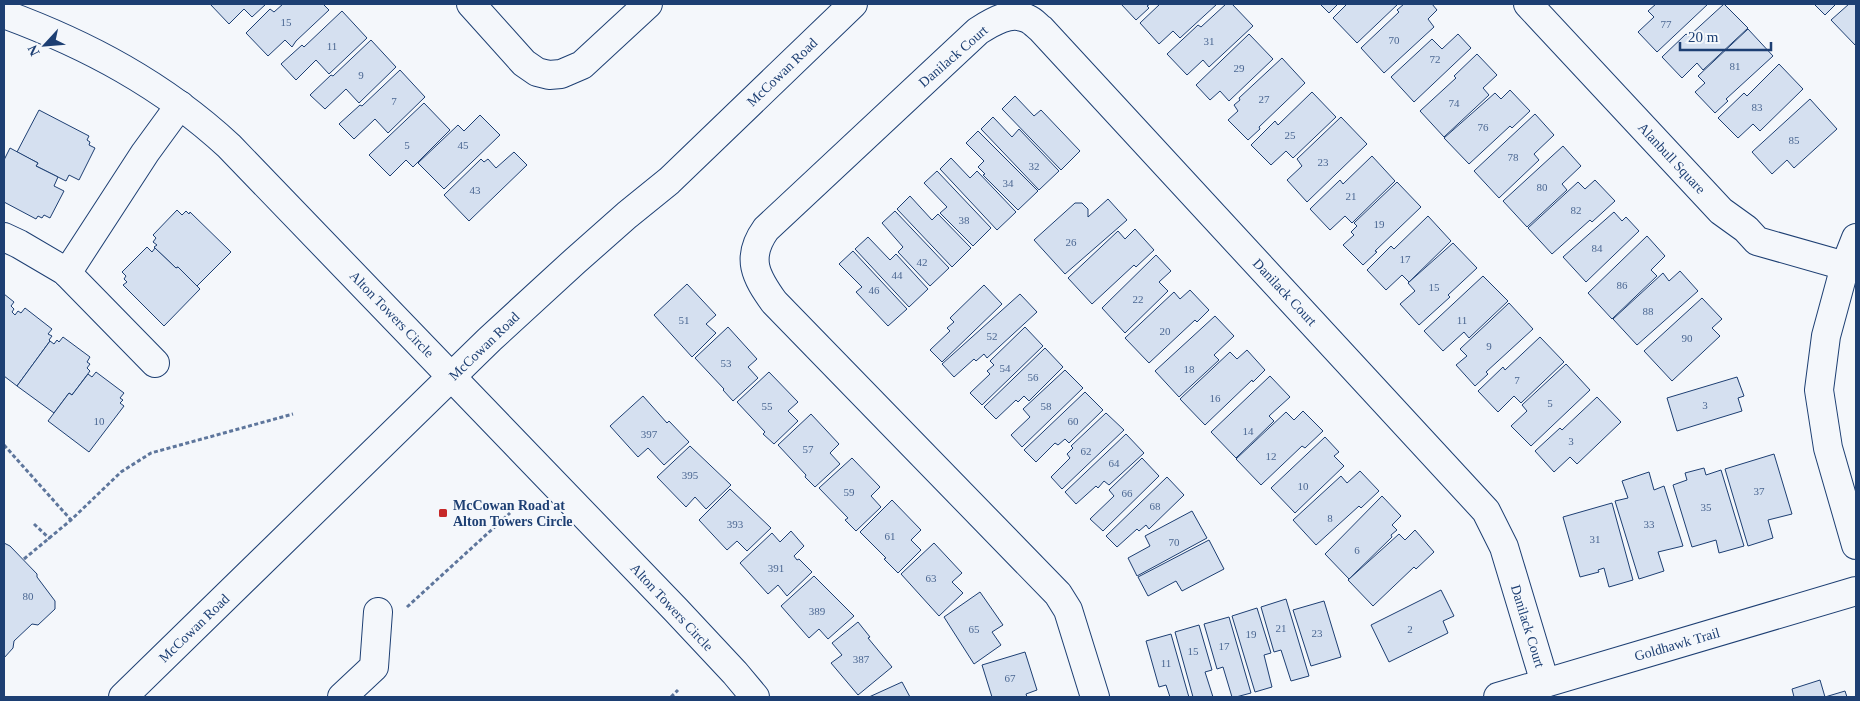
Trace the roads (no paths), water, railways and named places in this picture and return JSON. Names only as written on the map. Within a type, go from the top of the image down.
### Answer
[{"type":"street","points":[[471,4],[524,63],[537,72],[549,75],[561,74],[582,65],[648,4]]},
{"type":"street","name":"McCowan Road","points":[[123,697],[452,377],[575,261],[669,181],[853,4]]},
{"type":"street","name":"Alanbull Square","points":[[1528,4],[1721,211],[1746,230],[1756,241],[1845,266]]},
{"type":"street","name":"Alton Towers Circle","points":[[4,14],[47,30],[92,51],[131,73],[180,105],[230,146],[676,610],[755,697]]},
{"type":"street","name":"Danilack Court","points":[[1095,697],[1068,610],[1058,594],[774,302],[759,281],[754,267],[755,248],[759,238],[766,229],[978,31],[994,21],[1010,16],[1027,18],[1041,29],[1486,511],[1504,548],[1545,683]]},
{"type":"street","points":[[67,273],[145,153],[180,105]]},
{"type":"street","points":[[4,237],[67,273],[155,363]]},
{"type":"street","points":[[1856,238],[1845,266],[1826,336],[1819,390],[1828,448],[1856,544]]},
{"type":"street","name":"Goldhawk Trail","points":[[1498,697],[1856,591]]},
{"type":"street","points":[[342,697],[374,667],[377,623]]},
{"type":"place","name":"McCowan Road at Alton Towers Circle","points":[[443,513]]}]
